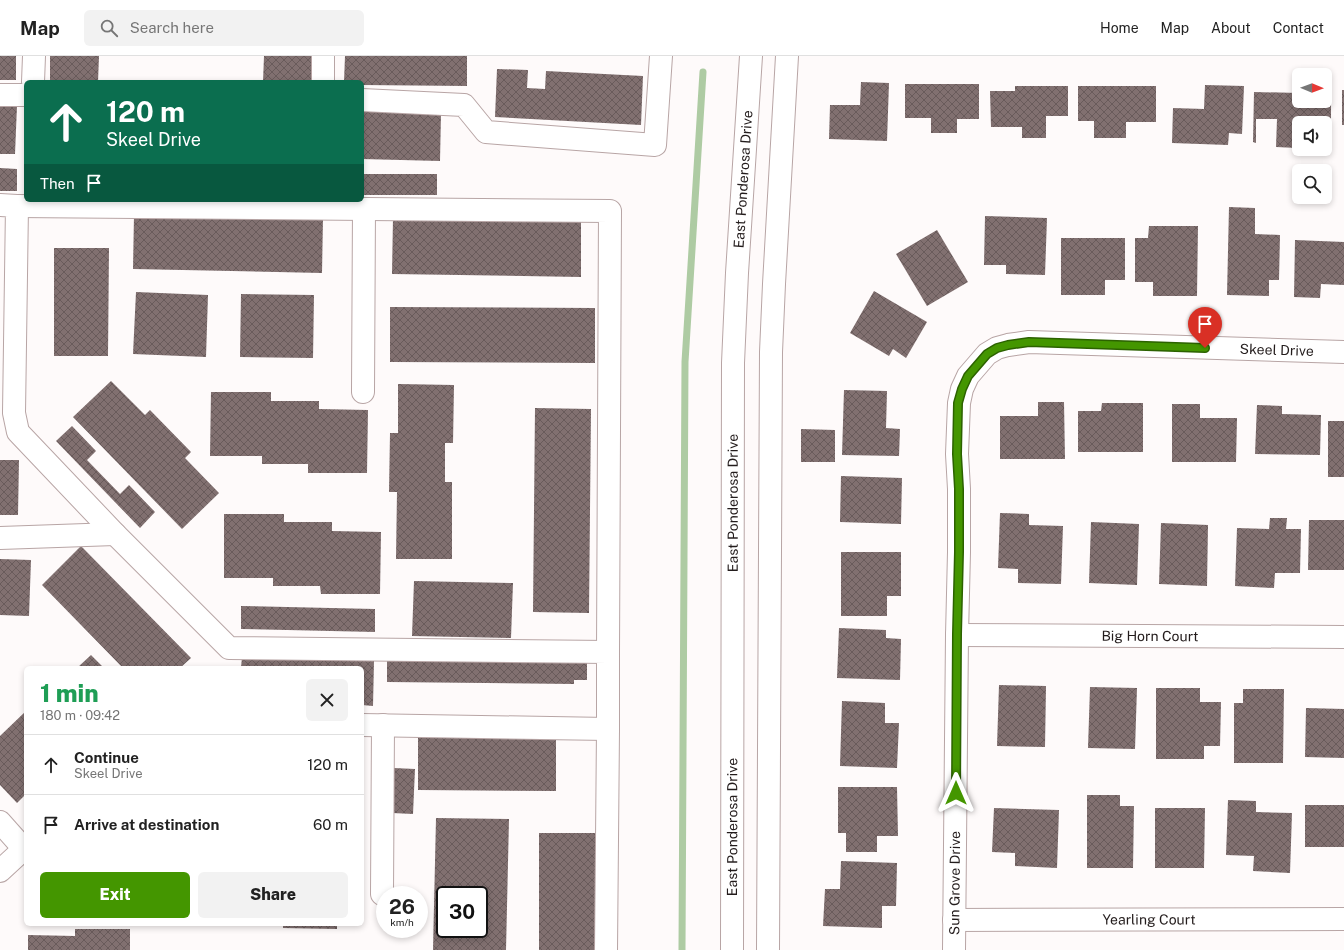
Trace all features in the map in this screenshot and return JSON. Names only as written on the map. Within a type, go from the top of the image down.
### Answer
[{"type":"main road","points":[[33,80],[34,56]]},
{"type":"main road","points":[[323,80],[324,56]]},
{"type":"main road","points":[[364,100],[464,104],[486,132],[655,146],[661,56]]},
{"type":"main road","name":"East Ponderosa Drive","points":[[732,950],[734,363],[737,273],[751,56]]},
{"type":"main road","points":[[768,950],[771,352],[787,56]]},
{"type":"main road","points":[[0,95],[24,95]]},
{"type":"main road","points":[[606,950],[608,729],[610,211],[8,206],[7,413],[18,432],[115,534],[229,648],[608,652]]},
{"type":"main road","points":[[363,392],[364,209]]},
{"type":"main road","name":"Skeel Drive","points":[[977,365],[987,354],[997,348],[1029,342],[1344,352]]},
{"type":"main road","name":"Sun Grove Drive","points":[[954,950],[959,552],[959,489],[957,454],[958,403],[968,376],[977,365]]},
{"type":"main road","points":[[0,538],[115,534]]},
{"type":"main road","name":"Big Horn Court","points":[[957,634],[1344,637]]},
{"type":"main road","points":[[364,725],[608,729]]},
{"type":"main road","points":[[382,886],[383,726]]},
{"type":"main road","points":[[0,822],[24,847]]},
{"type":"main road","points":[[0,871],[24,849]]},
{"type":"main road","name":"Yearling Court","points":[[954,920],[1344,920]]},
{"type":"building","points":[[0,56],[16,56],[16,80],[0,80]]},
{"type":"building","points":[[50,56],[99,56],[98,80],[50,80]]},
{"type":"building","points":[[264,56],[313,56],[312,80],[263,80]]},
{"type":"building","points":[[345,56],[467,56],[467,86],[364,85],[364,80],[344,80]]},
{"type":"building","points":[[497,69],[528,70],[527,88],[545,89],[546,71],[643,76],[641,125],[495,117]]},
{"type":"building","points":[[861,82],[889,83],[887,141],[829,139],[830,105],[860,105]]},
{"type":"building","points":[[905,84],[979,84],[979,119],[957,119],[957,133],[931,133],[931,118],[905,118]]},
{"type":"building","points":[[1205,85],[1244,86],[1242,134],[1229,133],[1228,145],[1172,143],[1173,108],[1204,109]]},
{"type":"building","points":[[1015,86],[1068,86],[1068,116],[1046,116],[1046,138],[1022,138],[1022,127],[991,127],[990,91],[1015,91]]},
{"type":"building","points":[[1078,86],[1156,86],[1156,122],[1126,122],[1126,138],[1094,138],[1094,121],[1078,121]]},
{"type":"building","points":[[1342,90],[1344,90],[1344,125],[1342,125]]},
{"type":"building","points":[[1254,92],[1292,93],[1292,108],[1331,108],[1331,116],[1292,116],[1292,148],[1276,147],[1277,119],[1256,119],[1256,143],[1253,142]]},
{"type":"building","points":[[0,105],[17,106],[15,154],[0,154]]},
{"type":"building","points":[[364,110],[441,113],[440,161],[364,159]]},
{"type":"building","points":[[0,168],[17,169],[17,191],[0,191]]},
{"type":"building","points":[[364,174],[437,174],[437,195],[364,195]]},
{"type":"building","points":[[1229,207],[1255,208],[1255,234],[1280,235],[1279,280],[1269,280],[1269,296],[1227,295]]},
{"type":"building","points":[[134,215],[323,218],[322,273],[133,269]]},
{"type":"building","points":[[985,216],[1047,218],[1045,275],[1006,274],[1006,265],[984,265]]},
{"type":"building","points":[[393,218],[581,221],[581,277],[392,274]]},
{"type":"building","points":[[1149,226],[1198,226],[1197,296],[1153,296],[1153,282],[1135,282],[1135,238],[1148,238]]},
{"type":"building","points":[[937,230],[968,282],[927,306],[896,254]]},
{"type":"building","points":[[1061,238],[1125,238],[1125,280],[1105,280],[1105,295],[1061,295]]},
{"type":"building","points":[[1295,240],[1344,242],[1344,285],[1321,284],[1320,298],[1294,297]]},
{"type":"building","points":[[54,248],[109,248],[108,356],[54,356]]},
{"type":"building","points":[[874,291],[927,322],[906,358],[893,349],[889,356],[850,333]]},
{"type":"building","points":[[136,292],[208,295],[206,357],[133,354]]},
{"type":"building","points":[[241,294],[314,295],[313,358],[240,357]]},
{"type":"building","points":[[390,307],[595,308],[595,363],[390,362]]},
{"type":"building","points":[[111,381],[145,415],[150,410],[191,452],[185,458],[219,493],[182,529],[73,417]]},
{"type":"building","points":[[398,384],[454,385],[453,443],[445,443],[445,482],[452,482],[452,559],[396,559],[397,492],[389,492],[390,433],[398,433]]},
{"type":"building","points":[[844,390],[887,391],[886,428],[900,429],[899,456],[842,455]]},
{"type":"building","points":[[211,392],[271,392],[271,401],[319,401],[319,409],[368,410],[367,473],[308,473],[308,464],[262,464],[262,456],[210,456]]},
{"type":"building","points":[[1038,402],[1064,402],[1065,459],[1000,459],[1000,416],[1038,416]]},
{"type":"building","points":[[1102,403],[1143,403],[1143,452],[1078,452],[1078,411],[1101,411]]},
{"type":"building","points":[[1172,404],[1200,404],[1200,418],[1237,418],[1236,462],[1172,462]]},
{"type":"building","points":[[1257,405],[1282,406],[1282,414],[1321,415],[1320,455],[1255,454]]},
{"type":"building","points":[[535,408],[591,409],[589,613],[533,612]]},
{"type":"building","points":[[1328,421],[1344,421],[1344,477],[1328,477]]},
{"type":"building","points":[[72,426],[96,451],[87,460],[120,494],[129,485],[155,512],[140,528],[56,441]]},
{"type":"building","points":[[801,429],[835,430],[835,462],[801,462]]},
{"type":"building","points":[[0,460],[19,460],[18,515],[0,515]]},
{"type":"building","points":[[841,476],[902,478],[901,524],[840,522]]},
{"type":"building","points":[[1000,513],[1029,514],[1029,525],[1063,526],[1061,584],[1018,583],[1018,569],[998,568]]},
{"type":"building","points":[[224,514],[284,514],[284,522],[332,522],[332,531],[381,532],[380,594],[321,594],[320,586],[273,586],[273,578],[224,578]]},
{"type":"building","points":[[1270,518],[1287,518],[1286,529],[1301,529],[1300,573],[1275,573],[1274,588],[1235,586],[1237,528],[1269,529]]},
{"type":"building","points":[[1309,520],[1344,520],[1344,570],[1308,570]]},
{"type":"building","points":[[1091,522],[1139,524],[1137,585],[1089,583]]},
{"type":"building","points":[[1161,523],[1208,525],[1207,586],[1159,584]]},
{"type":"building","points":[[81,546],[191,658],[182,666],[121,666],[42,585]]},
{"type":"building","points":[[841,552],[901,552],[901,596],[887,596],[887,616],[841,616]]},
{"type":"building","points":[[0,559],[31,560],[29,616],[0,615]]},
{"type":"building","points":[[414,581],[513,583],[511,638],[412,636]]},
{"type":"building","points":[[241,606],[375,609],[375,632],[241,629]]},
{"type":"building","points":[[839,628],[886,630],[886,638],[901,639],[900,680],[837,678]]},
{"type":"building","points":[[91,655],[102,666],[79,666]]},
{"type":"building","points":[[242,657],[374,661],[373,706],[364,705],[364,666],[241,666]]},
{"type":"building","points":[[387,660],[587,662],[587,680],[574,680],[574,684],[387,682]]},
{"type":"building","points":[[999,685],[1046,686],[1045,747],[997,746]]},
{"type":"building","points":[[1090,687],[1137,688],[1135,749],[1088,748]]},
{"type":"building","points":[[1156,688],[1200,688],[1200,702],[1221,702],[1220,746],[1204,746],[1204,759],[1156,759]]},
{"type":"building","points":[[1243,689],[1284,689],[1283,763],[1234,763],[1234,703],[1243,703]]},
{"type":"building","points":[[842,701],[885,703],[885,723],[899,723],[897,768],[840,766]]},
{"type":"building","points":[[1306,708],[1344,709],[1344,758],[1305,757]]},
{"type":"building","points":[[24,713],[24,796],[17,803],[0,785],[0,736]]},
{"type":"building","points":[[418,734],[556,735],[556,791],[418,790]]},
{"type":"building","points":[[394,768],[415,769],[413,814],[392,813]]},
{"type":"building","points":[[838,787],[897,787],[898,836],[877,836],[877,852],[846,852],[846,833],[838,833]]},
{"type":"building","points":[[1087,795],[1120,795],[1120,806],[1134,806],[1133,868],[1087,868]]},
{"type":"building","points":[[1228,800],[1256,801],[1256,812],[1292,813],[1290,873],[1253,871],[1254,856],[1226,855]]},
{"type":"building","points":[[1305,805],[1344,805],[1344,847],[1305,847]]},
{"type":"building","points":[[994,808],[1059,810],[1057,868],[1015,866],[1015,853],[992,852]]},
{"type":"building","points":[[1155,808],[1205,808],[1204,868],[1155,868]]},
{"type":"building","points":[[436,818],[509,819],[506,950],[433,950]]},
{"type":"building","points":[[539,833],[595,833],[595,950],[539,950]]},
{"type":"building","points":[[841,861],[897,863],[896,906],[882,906],[882,928],[823,926],[825,889],[840,889]]},
{"type":"building","points":[[283,926],[337,926],[337,929],[283,928]]},
{"type":"building","points":[[75,929],[130,929],[130,950],[28,950],[28,935],[75,936]]},
{"type":"waterway","points":[[682,950],[685,362],[703,72]]},
{"type":"route","points":[[956,793],[959,552],[959,489],[957,454],[958,403],[968,376],[987,354],[997,348],[1029,342],[1205,348]]}]
